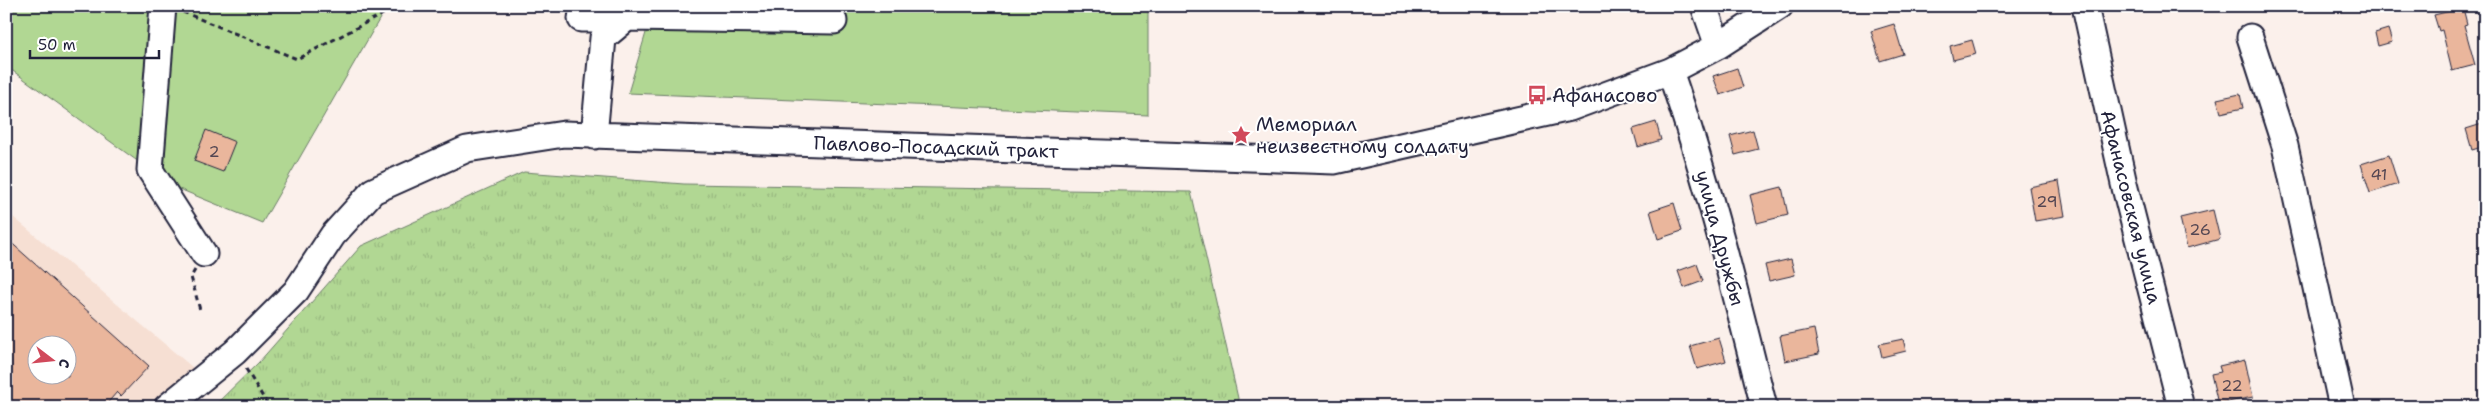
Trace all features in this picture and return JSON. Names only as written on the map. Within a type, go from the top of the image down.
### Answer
[{"type":"street","points":[[583,6],[581,19],[834,21]]},
{"type":"street","points":[[1704,6],[1718,46]]},
{"type":"street","name":"Павлово-Посадский тракт","points":[[167,407],[236,352],[296,291],[332,236],[372,191],[467,149],[564,134],[1334,161],[1570,108],[1670,71],[1718,46],[1780,6]]},
{"type":"street","name":"Афанасовская улица","points":[[2085,6],[2124,184],[2181,407]]},
{"type":"street","points":[[171,8],[150,170],[204,254]]},
{"type":"street","points":[[594,136],[602,38],[628,18]]},
{"type":"street","points":[[2250,37],[2284,146],[2342,407]]},
{"type":"street","name":"улица Дружбы","points":[[1670,71],[1691,131],[1733,278],[1764,407]]},
{"type":"path","points":[[171,8],[296,59],[398,6]]},
{"type":"path","points":[[200,310],[191,277],[204,254]]},
{"type":"path","points":[[236,352],[269,407]]},
{"type":"shaded area","points":[[6,211],[204,377],[167,407],[6,407]]},
{"type":"green space","points":[[6,6],[387,6],[262,223],[172,186],[6,66]]},
{"type":"green space","points":[[654,6],[1148,6],[1148,115],[628,93]]},
{"type":"green space","points":[[524,172],[684,184],[1191,192],[1240,407],[213,407],[259,362],[361,246]]},
{"type":"building","points":[[2463,8],[2467,24],[2464,25],[2475,65],[2452,71],[2442,30],[2439,31],[2434,15]]},
{"type":"building","points":[[1894,24],[1903,54],[1880,61],[1871,31]]},
{"type":"building","points":[[2388,29],[2392,42],[2378,46],[2375,33]]},
{"type":"building","points":[[1972,40],[1976,54],[1953,60],[1950,46]]},
{"type":"building","points":[[1737,68],[1743,87],[1720,95],[1713,76]]},
{"type":"building","points":[[2240,94],[2243,108],[2221,113],[2217,99]]},
{"type":"building","points":[[1656,122],[1661,140],[1638,147],[1633,129]]},
{"type":"building","points":[[2485,123],[2485,146],[2472,150],[2466,129]]},
{"type":"building","points":[[206,130],[235,142],[223,172],[194,161]]},
{"type":"building","points":[[1753,130],[1758,149],[1735,155],[1730,136]]},
{"type":"building","points":[[2389,155],[2398,184],[2370,193],[2361,164]]},
{"type":"building","points":[[2059,181],[2065,216],[2035,221],[2029,187]]},
{"type":"building","points":[[1782,187],[1788,215],[1757,223],[1750,195]]},
{"type":"building","points":[[1674,203],[1682,231],[1658,239],[1650,211]]},
{"type":"building","points":[[2213,210],[2220,239],[2187,248],[2180,218]]},
{"type":"building","points":[[6,238],[149,366],[121,396],[117,392],[104,407],[6,407]]},
{"type":"building","points":[[1791,259],[1795,275],[1769,281],[1765,265]]},
{"type":"building","points":[[1697,264],[1703,281],[1684,288],[1678,271]]},
{"type":"building","points":[[1814,329],[1819,354],[1785,361],[1780,336]]},
{"type":"building","points":[[1719,338],[1726,361],[1697,369],[1690,346]]},
{"type":"building","points":[[1903,339],[1906,351],[1882,357],[1879,344]]},
{"type":"building","points":[[2245,360],[2253,397],[2218,404],[2211,374],[2221,372],[2219,366]]},
{"type":"place","name":"Афанасово","points":[[1537,95]]},
{"type":"place","name":"Мемориал неизвестному солдату","points":[[1241,135]]}]
